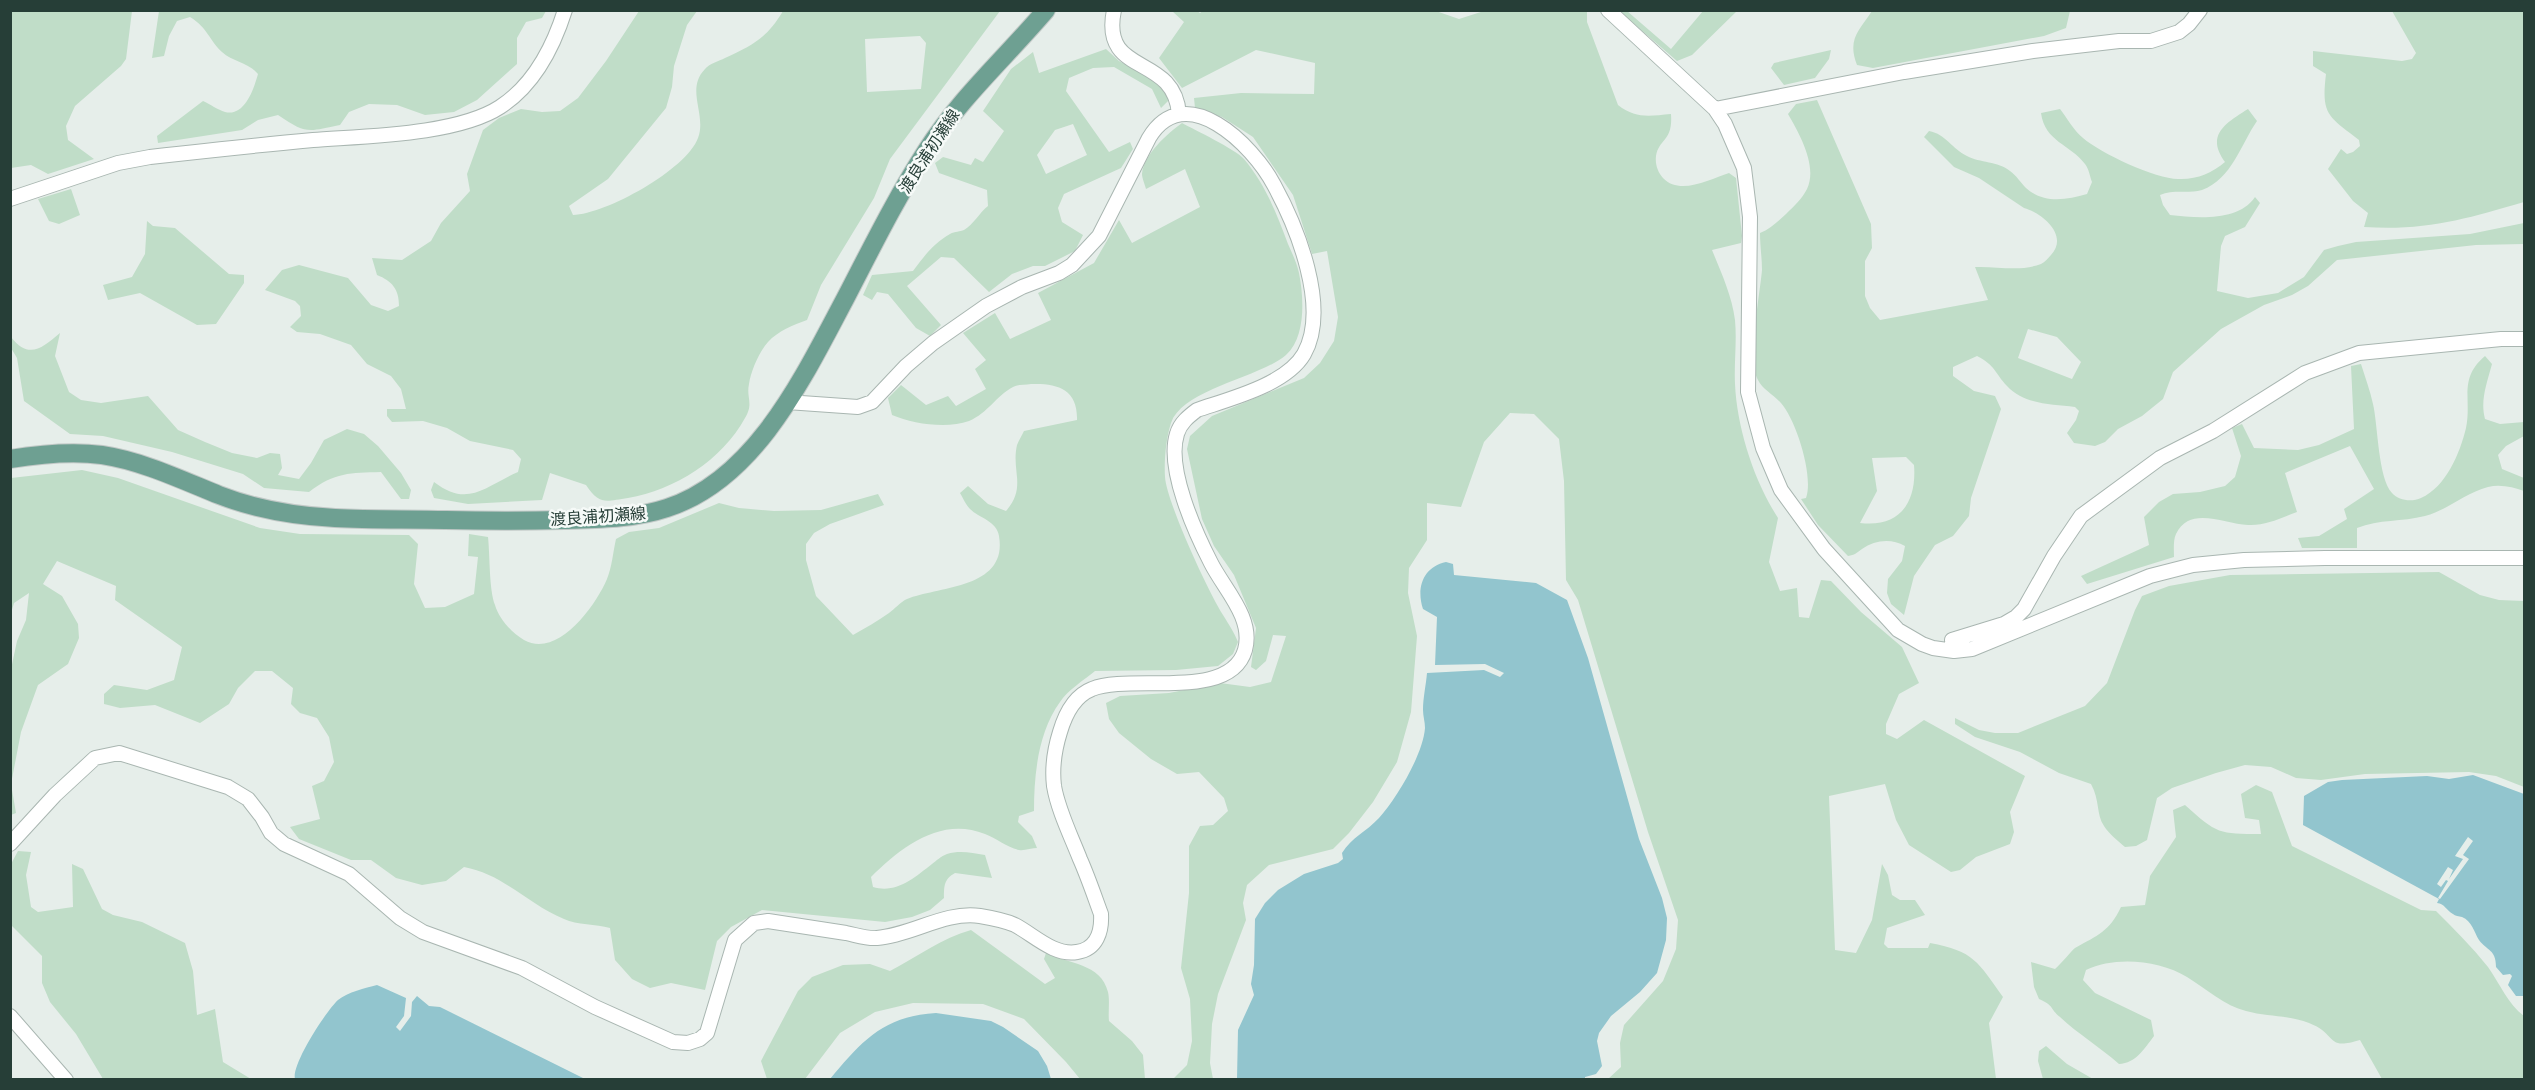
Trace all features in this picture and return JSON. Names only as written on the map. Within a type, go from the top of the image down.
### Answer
[{"type":"main road","name":"渡良浦初瀬線","points":[[10,459],[42,454],[105,455],[185,480],[222,496],[302,515],[505,522],[639,516],[670,508],[714,484],[753,448],[787,402],[815,356],[908,180],[929,146],[954,111],[1046,10]]},
{"type":"street","points":[[10,200],[118,163],[150,157],[381,135],[463,124],[500,107],[527,84],[549,49],[565,10]]},
{"type":"street","points":[[1113,10],[1113,30],[1117,47],[1122,55],[1161,76],[1171,88],[1178,102],[1179,114]]},
{"type":"street","points":[[1608,10],[1715,109],[1736,145],[1744,168],[1749,195],[1748,392],[1770,468],[1803,524],[1898,630],[1922,644],[1954,651],[1983,646],[2150,576],[2193,565],[2244,560],[2313,558],[2524,558]]},
{"type":"street","points":[[1715,109],[1904,72],[2033,51],[2119,41],[2151,41],[2179,32],[2200,10]]},
{"type":"street","points":[[10,844],[54,795],[94,758],[119,753],[228,788],[248,799],[271,832],[284,844],[349,874],[400,918],[423,932],[522,968],[595,1007],[673,1042],[688,1043],[700,1039],[707,1033],[735,940],[754,923],[768,921],[875,938],[894,935],[948,917],[974,915],[997,918],[1015,925],[1044,944],[1061,950],[1075,953],[1085,950],[1097,940],[1102,927],[1101,914],[1067,827],[1054,786],[1057,741],[1065,716],[1078,699],[1090,690],[1106,685],[1184,683],[1230,672],[1242,662],[1247,635],[1241,614],[1211,564],[1186,504],[1176,464],[1175,441],[1177,431],[1187,417],[1197,410],[1282,377],[1304,354],[1313,323],[1313,294],[1307,268],[1274,184],[1241,142],[1222,127],[1202,116],[1179,114],[1156,126],[1099,236],[1072,265],[986,306],[942,336],[906,366],[872,402],[858,407],[787,402]]},
{"type":"street","points":[[1954,651],[1952,640],[2004,624],[2024,609],[2054,556],[2081,516],[2160,458],[2213,430],[2305,373],[2360,354],[2501,339],[2524,339]]},
{"type":"street","points":[[10,1016],[66,1080]]},
{"type":"green space","points":[[159,10],[546,11],[542,18],[526,22],[517,38],[517,64],[477,100],[454,112],[425,115],[397,105],[369,104],[349,112],[340,125],[320,129],[307,130],[295,126],[278,115],[258,120],[242,130],[158,143],[157,136],[203,101],[225,112],[238,110],[248,100],[258,74],[250,67],[222,52],[201,25],[190,17],[177,21],[169,36],[164,56],[152,58]]},
{"type":"green space","points":[[1204,10],[1433,10],[1459,19],[1484,11],[1585,11],[1618,105],[1637,115],[1671,114],[1670,130],[1656,156],[1657,168],[1663,178],[1678,186],[1686,186],[1729,173],[1736,178],[1741,243],[1712,250],[1734,311],[1736,401],[1743,436],[1761,488],[1778,518],[1769,562],[1780,591],[1797,588],[1799,617],[1809,618],[1821,580],[1831,581],[1861,612],[1902,647],[1919,683],[1899,694],[1886,724],[1886,734],[1897,739],[1924,720],[2025,776],[2010,812],[2014,832],[2010,844],[1976,857],[1960,870],[1951,872],[1909,845],[1896,820],[1885,784],[1829,796],[1835,950],[1856,953],[1872,920],[1882,864],[1888,875],[1892,895],[1900,900],[1915,900],[1925,915],[1887,928],[1884,944],[1888,948],[1928,948],[1930,943],[1966,954],[1981,967],[2003,997],[1989,1023],[1996,1079],[1608,1079],[1621,1067],[1620,1043],[1624,1025],[1663,981],[1676,949],[1678,920],[1648,832],[1578,600],[1566,580],[1564,481],[1559,439],[1534,414],[1510,413],[1484,442],[1461,507],[1427,503],[1427,540],[1409,568],[1408,593],[1417,636],[1411,712],[1397,762],[1373,802],[1349,833],[1333,849],[1269,865],[1247,885],[1243,903],[1246,920],[1218,994],[1212,1024],[1210,1063],[1213,1079],[1173,1079],[1187,1065],[1192,1041],[1190,999],[1181,968],[1189,893],[1189,846],[1200,826],[1213,825],[1228,811],[1224,798],[1199,772],[1177,774],[1151,759],[1119,733],[1109,719],[1106,703],[1120,696],[1169,693],[1220,683],[1250,687],[1271,682],[1286,636],[1273,635],[1266,661],[1256,670],[1251,667],[1256,628],[1234,575],[1214,546],[1202,519],[1187,449],[1190,436],[1212,416],[1304,378],[1320,363],[1334,341],[1338,317],[1327,251],[1312,254],[1293,195],[1253,137],[1222,117],[1195,108],[1194,98],[1241,93],[1314,94],[1315,63],[1256,50],[1182,88],[1159,58],[1184,22],[1172,11],[1200,13]]},
{"type":"green space","points":[[10,11],[132,11],[126,59],[75,106],[66,126],[68,140],[94,159],[48,174],[31,165],[11,168]]},
{"type":"green space","points":[[639,11],[697,11],[687,25],[674,66],[672,87],[666,108],[608,179],[569,206],[573,215],[587,213],[624,199],[662,176],[678,163],[691,150],[698,138],[700,120],[696,94],[699,77],[709,66],[758,40],[771,28],[783,11],[1000,11],[890,159],[874,198],[821,285],[807,320],[776,335],[762,351],[750,379],[748,413],[724,447],[710,460],[696,471],[663,488],[614,500],[600,499],[586,485],[550,473],[542,500],[468,504],[434,498],[431,490],[434,482],[457,494],[476,492],[518,472],[521,459],[513,450],[470,441],[447,428],[423,421],[392,422],[387,416],[387,409],[406,409],[401,389],[391,376],[367,364],[351,345],[320,334],[297,332],[290,327],[301,316],[300,306],[295,301],[265,290],[282,270],[299,265],[348,278],[371,305],[388,311],[399,306],[396,290],[391,283],[377,275],[372,258],[402,260],[431,241],[441,223],[470,191],[467,174],[483,130],[499,118],[521,109],[542,112],[560,111],[578,98]],"holes":[[[920,36],[926,43],[921,89],[867,92],[865,39]]]},
{"type":"green space","points":[[1619,11],[1627,11],[1671,49],[1703,11],[1737,11],[1692,55],[1677,61]]},
{"type":"green space","points":[[1872,11],[2070,11],[2066,28],[2044,36],[1873,68],[1857,65],[1853,48],[1859,30]]},
{"type":"green space","points":[[2392,11],[2524,11],[2524,202],[2483,214],[2427,225],[2364,227],[2368,213],[2353,201],[2328,169],[2341,149],[2347,154],[2353,152],[2360,146],[2359,140],[2329,113],[2325,98],[2326,74],[2313,66],[2313,51],[2402,61],[2412,59],[2416,53]]},
{"type":"green space","points":[[1106,49],[1119,61],[1158,82],[1172,97],[1161,108],[1152,89],[1114,67],[1093,68],[1069,78],[1066,91],[1109,152],[1130,142],[1133,149],[1121,168],[1064,194],[1058,208],[1062,222],[1083,235],[1075,251],[1045,266],[1033,266],[1012,274],[989,292],[954,258],[941,257],[907,286],[941,325],[930,336],[916,328],[888,294],[877,292],[872,300],[863,295],[872,275],[913,271],[939,241],[967,228],[988,206],[987,190],[939,173],[935,163],[943,157],[971,165],[975,158],[983,162],[1004,131],[983,111],[1011,69],[1033,52],[1039,73]],"holes":[[[1073,124],[1087,155],[1046,174],[1037,155],[1055,130]]]},
{"type":"green space","points":[[1831,50],[1829,59],[1815,78],[1784,85],[1771,68],[1774,63]]},
{"type":"green space","points":[[1817,100],[1871,224],[1872,248],[1865,261],[1865,296],[1870,308],[1880,320],[1988,300],[1975,267],[2025,268],[2041,264],[2051,255],[2056,248],[2057,240],[2046,220],[1979,178],[1954,167],[1924,137],[1929,131],[1935,133],[1967,156],[2005,168],[2026,188],[2040,197],[2071,198],[2087,194],[2092,182],[2085,164],[2053,137],[2043,123],[2041,113],[2060,109],[2080,135],[2102,151],[2156,175],[2185,179],[2203,175],[2225,162],[2219,153],[2218,137],[2232,119],[2248,109],[2257,121],[2235,160],[2221,178],[2202,190],[2160,195],[2170,215],[2181,216],[2204,217],[2228,214],[2248,205],[2255,197],[2260,203],[2245,227],[2225,236],[2221,246],[2217,291],[2248,298],[2278,293],[2304,277],[2324,250],[2356,242],[2470,234],[2524,223],[2524,244],[2476,245],[2337,260],[2308,286],[2292,295],[2264,305],[2221,329],[2173,372],[2163,399],[2142,416],[2118,429],[2105,442],[2095,446],[2074,443],[2067,433],[2079,411],[2075,407],[2022,397],[2007,386],[1988,363],[1977,356],[1953,367],[1953,376],[1974,391],[1995,396],[2001,409],[1971,498],[1969,516],[1953,536],[1935,545],[1914,576],[1904,615],[1891,604],[1887,593],[1888,579],[1902,561],[1905,546],[1889,541],[1878,542],[1848,556],[1818,525],[1801,499],[1806,498],[1808,476],[1798,435],[1787,411],[1760,383],[1755,371],[1755,327],[1762,270],[1760,233],[1773,225],[1798,202],[1810,180],[1806,150],[1788,114],[1796,104]],"holes":[[[2028,329],[2057,337],[2081,362],[2072,379],[2018,358]],[[1906,457],[1914,465],[1914,478],[1909,501],[1903,510],[1886,521],[1860,523],[1877,491],[1872,458]]]},
{"type":"green space","points":[[1182,123],[1224,145],[1244,159],[1264,189],[1275,211],[1296,262],[1302,294],[1302,317],[1293,347],[1274,363],[1190,401],[1178,411],[1171,423],[1166,450],[1167,489],[1180,526],[1199,568],[1238,642],[1233,654],[1218,666],[1176,670],[1095,671],[1072,689],[1053,714],[1042,740],[1036,769],[1034,811],[1019,816],[1018,822],[1032,836],[1037,848],[1019,850],[985,834],[969,829],[953,829],[938,832],[909,845],[871,877],[873,887],[889,888],[911,879],[947,854],[961,852],[985,855],[992,878],[955,873],[945,883],[944,898],[930,910],[912,917],[885,922],[762,910],[731,927],[717,941],[705,990],[671,983],[650,988],[632,979],[615,960],[610,928],[564,919],[491,876],[464,867],[446,881],[422,885],[396,878],[371,860],[351,860],[299,839],[290,827],[320,819],[312,786],[324,781],[334,762],[329,737],[317,718],[300,713],[291,704],[293,688],[272,671],[255,671],[238,688],[229,704],[200,723],[155,705],[120,708],[104,704],[104,694],[114,685],[147,690],[174,680],[182,647],[115,600],[116,586],[57,561],[43,584],[62,596],[78,624],[79,638],[68,664],[38,685],[21,732],[11,784],[11,669],[17,641],[26,620],[29,593],[14,603],[11,613],[11,478],[82,470],[118,478],[260,528],[300,534],[409,535],[418,544],[414,584],[425,608],[445,607],[474,594],[478,557],[468,556],[469,534],[488,537],[492,591],[497,610],[515,634],[537,644],[562,636],[584,616],[607,579],[616,539],[629,532],[659,528],[719,503],[739,508],[774,511],[821,510],[878,494],[884,505],[830,524],[814,533],[806,544],[806,560],[816,596],[853,635],[885,616],[907,599],[968,582],[982,576],[993,566],[999,553],[998,531],[991,523],[970,509],[960,493],[968,486],[988,504],[1006,511],[1016,494],[1017,445],[1024,431],[1077,420],[1074,401],[1070,395],[1064,390],[1049,385],[1015,386],[976,418],[951,425],[920,423],[892,415],[888,398],[901,385],[926,405],[948,396],[956,406],[986,389],[975,369],[986,360],[963,333],[995,313],[1010,339],[1051,320],[1038,293],[1094,263],[1119,220],[1132,243],[1200,207],[1185,169],[1146,189],[1142,177],[1147,159],[1152,152]]},
{"type":"green space","points":[[71,189],[80,215],[59,224],[49,221],[38,199]]},
{"type":"green space","points":[[147,221],[153,226],[175,228],[229,274],[244,275],[244,283],[216,324],[197,325],[140,293],[108,300],[103,285],[132,277],[145,254]]},
{"type":"green space","points":[[60,333],[55,356],[69,392],[81,400],[101,403],[148,396],[178,430],[232,453],[257,458],[270,453],[280,454],[282,468],[278,475],[299,479],[324,440],[347,429],[364,434],[378,446],[401,473],[411,490],[409,499],[401,499],[381,472],[335,477],[309,492],[264,488],[243,474],[172,452],[103,436],[70,434],[24,401],[17,358],[11,348],[11,337],[18,344],[30,350],[41,347]]},
{"type":"green space","points":[[2485,356],[2492,364],[2484,398],[2485,419],[2500,424],[2524,422],[2524,436],[2506,446],[2498,455],[2502,469],[2524,478],[2524,491],[2506,486],[2488,487],[2425,516],[2365,525],[2357,528],[2357,548],[2302,548],[2298,538],[2319,536],[2347,519],[2344,509],[2374,489],[2350,446],[2285,473],[2297,512],[2254,525],[2208,518],[2190,520],[2182,525],[2176,534],[2174,557],[2087,584],[2081,576],[2149,545],[2144,517],[2159,502],[2173,494],[2200,492],[2225,486],[2235,477],[2241,456],[2232,428],[2242,424],[2254,448],[2298,450],[2319,445],[2354,429],[2351,366],[2361,364],[2372,399],[2381,464],[2387,486],[2395,496],[2402,499],[2421,498],[2430,493],[2445,478],[2456,458],[2466,428],[2471,373]]},
{"type":"green space","points":[[2439,572],[2480,595],[2499,600],[2524,601],[2524,787],[2496,776],[2469,772],[2365,774],[2321,780],[2296,778],[2271,767],[2245,765],[2172,788],[2157,798],[2147,840],[2136,846],[2125,847],[2104,826],[2091,784],[2059,773],[2020,752],[1975,737],[1955,724],[1955,718],[1979,730],[2018,733],[2085,706],[2107,683],[2142,596],[2169,586],[2230,575]]},
{"type":"green space","points":[[11,784],[16,813],[11,815]]},
{"type":"green space","points":[[2256,785],[2272,792],[2292,846],[2421,910],[2436,911],[2469,945],[2488,967],[2513,1006],[2524,1016],[2524,1079],[2382,1079],[2360,1040],[2341,1044],[2309,1023],[2238,1009],[2176,971],[2150,964],[2110,963],[2086,970],[2083,980],[2095,993],[2151,1020],[2154,1036],[2139,1054],[2125,1063],[2119,1064],[2067,1023],[2050,1005],[2039,999],[2034,987],[2031,962],[2055,969],[2075,948],[2107,928],[2121,907],[2145,905],[2150,876],[2176,837],[2173,810],[2185,805],[2204,822],[2219,830],[2236,834],[2261,834],[2259,820],[2245,818],[2241,794]]},
{"type":"green space","points":[[18,851],[31,852],[26,875],[31,907],[38,912],[73,907],[72,864],[83,869],[102,909],[113,915],[142,922],[185,943],[193,971],[197,1015],[215,1009],[223,1062],[251,1079],[103,1079],[76,1034],[50,1002],[42,983],[42,956],[11,925],[11,864]]},
{"type":"green space","points":[[971,930],[1045,984],[1055,978],[1044,959],[1046,953],[1083,966],[1098,975],[1108,992],[1109,1021],[1132,1041],[1143,1055],[1145,1079],[1080,1079],[1024,1019],[983,1004],[913,1003],[875,1012],[840,1033],[805,1079],[767,1079],[761,1061],[798,991],[812,977],[843,965],[870,964],[890,971],[940,943]]},
{"type":"green space","points":[[2046,1046],[2067,1064],[2093,1079],[2043,1079],[2038,1061],[2039,1051]]},
{"type":"water","points":[[1446,562],[1453,564],[1454,575],[1536,583],[1567,600],[1588,658],[1639,839],[1662,898],[1667,918],[1666,940],[1657,973],[1640,992],[1611,1016],[1599,1033],[1597,1041],[1602,1066],[1596,1074],[1585,1077],[1585,1079],[1237,1079],[1238,1030],[1254,995],[1251,984],[1254,965],[1255,919],[1265,903],[1278,890],[1304,874],[1338,863],[1343,859],[1342,853],[1346,847],[1379,818],[1393,800],[1408,776],[1423,739],[1425,728],[1423,705],[1427,673],[1484,670],[1500,677],[1504,673],[1485,664],[1435,665],[1437,617],[1423,609],[1420,594],[1427,574],[1432,568]]},
{"type":"water","points":[[2473,775],[2524,794],[2524,996],[2516,996],[2508,985],[2512,976],[2503,975],[2496,967],[2493,953],[2479,940],[2465,919],[2454,915],[2437,903],[2439,899],[2303,825],[2304,796],[2328,782],[2427,776],[2449,779]]},
{"type":"water","points":[[377,985],[406,998],[404,1016],[396,1027],[400,1031],[411,1016],[412,1002],[417,996],[429,1006],[440,1007],[585,1079],[295,1079],[298,1062],[318,1026],[338,1000]]},
{"type":"water","points":[[936,1013],[991,1021],[1003,1027],[1038,1051],[1047,1066],[1051,1079],[830,1079],[863,1043],[887,1025],[901,1019]]},
{"type":"pier","points":[[2468,837],[2473,841],[2463,855],[2469,859],[2440,899],[2438,898],[2448,881],[2446,880],[2441,887],[2437,884],[2448,867],[2453,870],[2449,879],[2463,859],[2455,856]]}]
